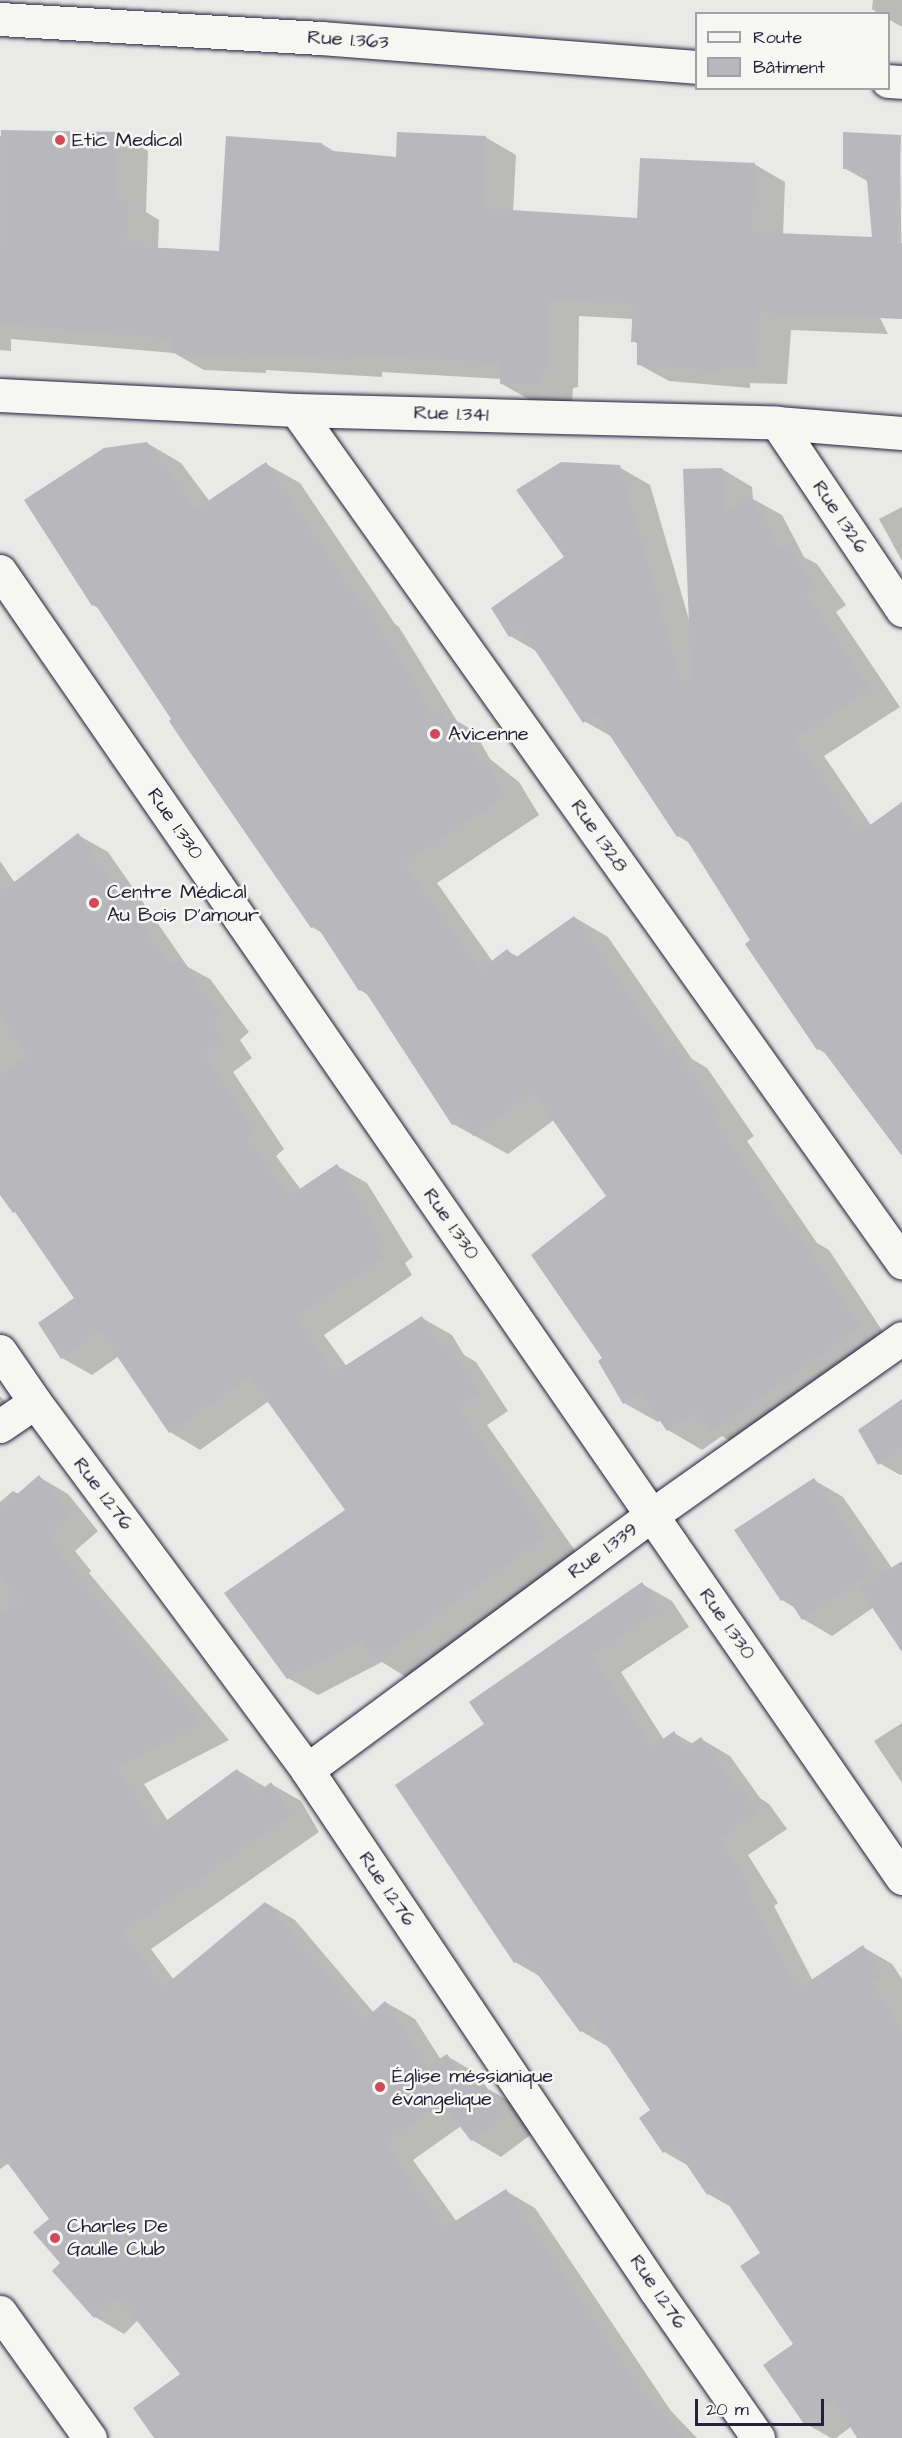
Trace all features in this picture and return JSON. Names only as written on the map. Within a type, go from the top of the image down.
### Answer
[{"type":"street","name":"Rue 1.363","points":[[0,19],[321,38],[695,67]]},
{"type":"street","name":"Rue 1.341","points":[[0,395],[296,410],[777,423],[902,432]]},
{"type":"street","name":"Rue 1.328","points":[[296,410],[902,1262]]},
{"type":"street","name":"Rue 1.326","points":[[777,423],[902,610]]},
{"type":"street","name":"Rue 1.330","points":[[0,571],[902,1878]]},
{"type":"street","name":"Rue 1.339","points":[[307,1770],[652,1515],[902,1338]]},
{"type":"street","name":"Rue 1.276","points":[[0,1351],[35,1402],[307,1770],[656,2291],[758,2438]]},
{"type":"street","points":[[0,1426],[35,1402]]},
{"type":"street","points":[[0,2312],[90,2438]]},
{"type":"building","points":[[1,130],[117,132],[116,200],[129,200],[127,246],[219,251],[226,136],[322,143],[323,150],[396,157],[397,132],[486,136],[482,208],[637,218],[640,158],[755,163],[752,232],[872,237],[866,170],[843,169],[843,132],[901,135],[897,243],[902,243],[902,319],[760,313],[757,368],[720,366],[720,371],[637,365],[637,342],[631,342],[633,304],[549,300],[547,371],[542,371],[542,384],[500,384],[501,363],[352,355],[351,360],[236,353],[236,356],[171,353],[172,339],[0,324]]},
{"type":"building","points":[[147,442],[196,509],[266,462],[363,607],[365,605],[417,687],[430,715],[440,710],[462,747],[468,744],[480,763],[485,760],[506,796],[404,863],[480,970],[507,949],[515,958],[574,916],[667,1050],[673,1046],[721,1116],[714,1121],[790,1232],[795,1229],[860,1327],[711,1432],[696,1411],[667,1431],[640,1392],[623,1404],[598,1361],[602,1358],[531,1255],[606,1196],[533,1092],[473,1136],[462,1118],[452,1125],[363,988],[359,991],[316,925],[311,928],[187,748],[169,721],[171,719],[95,604],[92,606],[24,500],[104,448]]},
{"type":"building","points":[[561,462],[620,465],[681,680],[691,678],[683,469],[722,468],[725,512],[751,496],[780,549],[787,545],[816,588],[806,594],[870,690],[794,738],[859,833],[902,802],[902,1156],[821,1048],[817,1050],[745,944],[750,940],[683,834],[677,837],[595,713],[583,723],[521,629],[509,637],[491,608],[564,557],[516,490]]},
{"type":"building","points":[[78,833],[171,966],[180,960],[220,1014],[211,1022],[223,1040],[204,1054],[255,1132],[247,1138],[289,1196],[337,1164],[384,1240],[376,1246],[383,1258],[295,1317],[334,1373],[422,1316],[441,1347],[446,1343],[479,1393],[458,1408],[547,1535],[375,1660],[363,1640],[287,1679],[224,1593],[345,1510],[250,1377],[169,1433],[100,1331],[61,1359],[38,1323],[74,1298],[15,1212],[13,1213],[0,1195],[0,1075],[28,1056],[0,1014],[0,893]]},
{"type":"building","points":[[902,1399],[902,1447],[878,1465],[858,1430]]},
{"type":"building","points":[[39,1475],[70,1514],[47,1534],[62,1554],[60,1555],[201,1723],[116,1767],[156,1828],[237,1769],[256,1794],[271,1782],[291,1815],[123,1932],[163,1987],[265,1902],[365,2019],[385,2001],[427,2067],[447,2054],[473,2090],[482,2084],[504,2116],[471,2141],[442,2103],[385,2143],[444,2228],[506,2189],[642,2392],[685,2438],[154,2438],[133,2408],[180,2374],[117,2296],[94,2318],[52,2271],[60,2263],[33,2232],[49,2219],[0,2153],[0,1616],[19,1601],[0,1577],[0,1509]]},
{"type":"building","points":[[814,1478],[876,1569],[802,1620],[787,1597],[781,1601],[734,1530]]},
{"type":"building","points":[[902,1561],[902,1652],[859,1588]]},
{"type":"building","points":[[642,1582],[660,1610],[592,1655],[652,1747],[674,1731],[685,1748],[701,1737],[736,1787],[739,1785],[758,1811],[720,1838],[749,1886],[746,1889],[798,1989],[863,1945],[882,1975],[871,1982],[902,2030],[902,2438],[857,2438],[834,2400],[804,2424],[763,2365],[793,2344],[740,2266],[760,2253],[718,2188],[707,2195],[674,2146],[663,2153],[639,2118],[650,2110],[592,2023],[580,2032],[524,1956],[514,1963],[395,1785],[484,1724],[469,1702]]},
{"type":"place","name":"Etic Medical","points":[[60,140]]},
{"type":"place","name":"Avicenne","points":[[435,734]]},
{"type":"place","name":"Centre Médical Au Bois D'amour","points":[[94,903]]},
{"type":"place","name":"Église méssianique évangelique","points":[[380,2087]]},
{"type":"place","name":"Charles De Gaulle Club","points":[[55,2238]]}]
